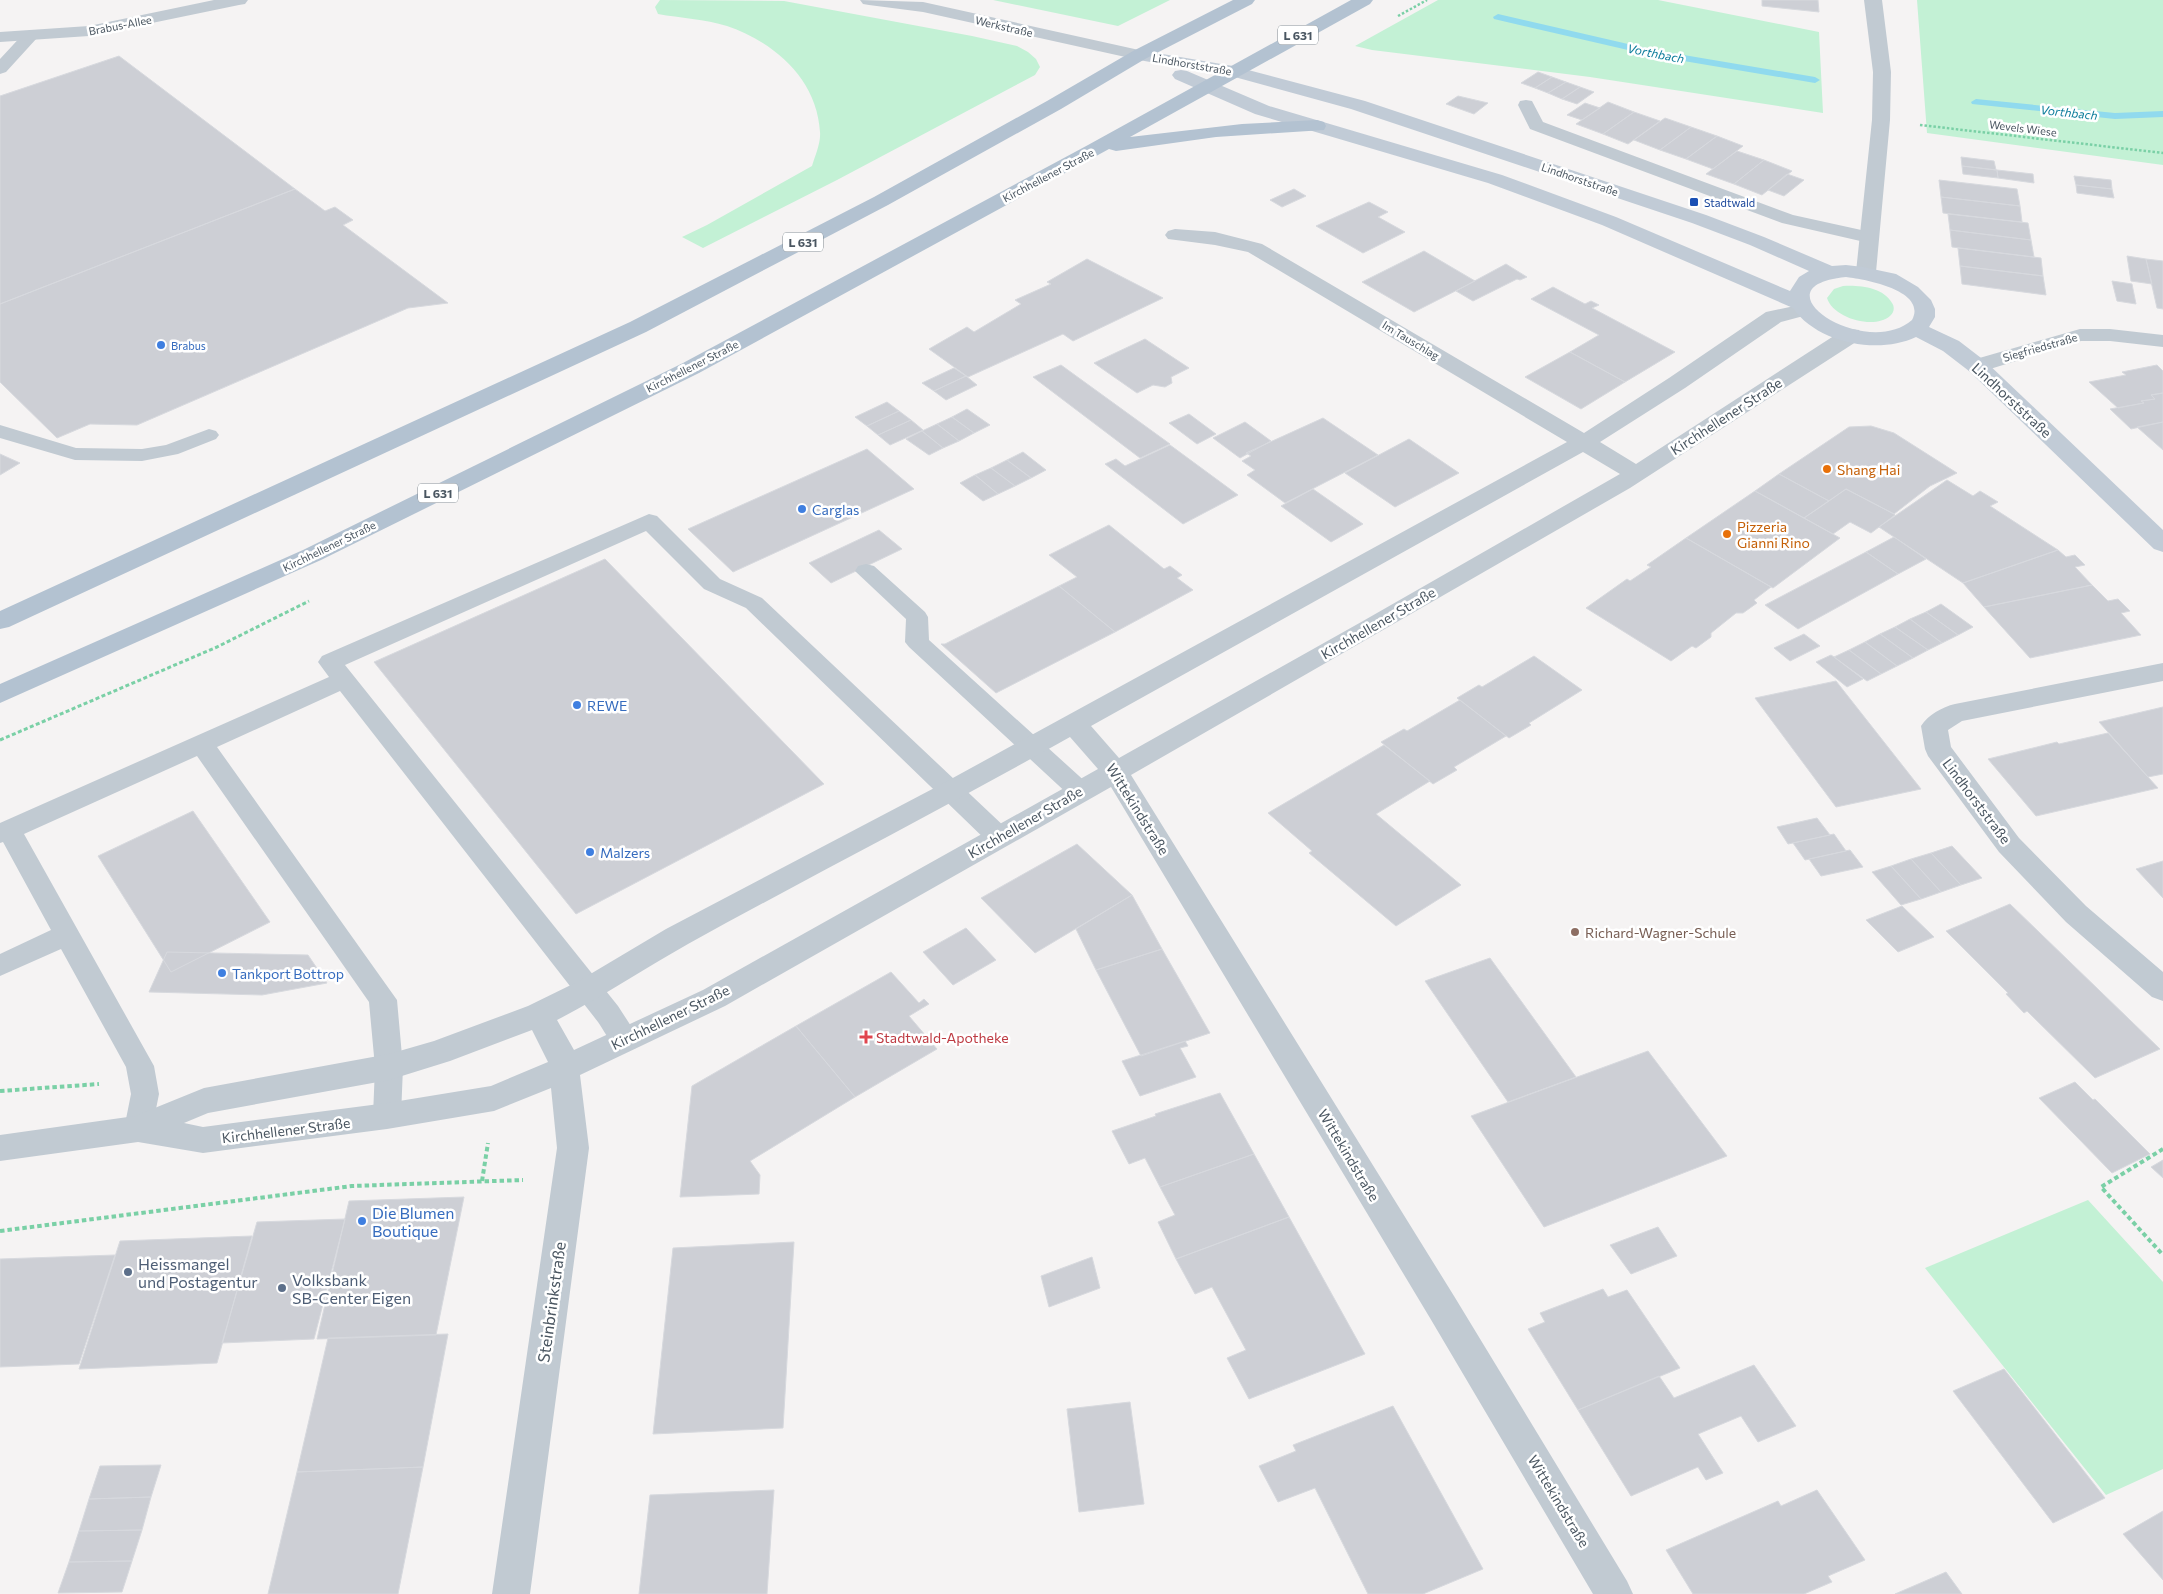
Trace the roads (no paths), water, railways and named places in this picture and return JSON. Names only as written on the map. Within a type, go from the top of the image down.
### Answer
[{"type":"main road","name":"L 631","points":[[0,621],[638,327],[881,201],[1054,105],[1139,55],[1246,0]]},
{"type":"main road","name":"Kirchhellener Straße","points":[[0,694],[312,555],[691,368],[1095,149],[1232,71],[1364,0]]},
{"type":"main road","points":[[1095,149],[1226,130],[1317,126]]},
{"type":"street","name":"Brabus-Allee","points":[[0,37],[89,31],[239,0]]},
{"type":"street","name":"Werkstraße","points":[[869,0],[923,7],[1139,55]]},
{"type":"street","points":[[1866,272],[1881,120],[1882,72],[1873,0]]},
{"type":"street","name":"Lindhorststraße","points":[[1139,55],[1232,71],[1358,105],[1690,216],[1757,241],[1828,272]]},
{"type":"street","name":"Lindhorststraße","points":[[1139,55],[1205,87],[1262,110],[1495,178],[1609,221],[1802,306],[1822,324],[1851,335],[1891,338],[1906,334],[1917,328],[1951,346],[1977,366],[2163,544]]},
{"type":"street","name":"Im Tauschlag","points":[[1175,235],[1222,239],[1256,248],[1637,474]]},
{"type":"street","points":[[1802,306],[1800,290],[1805,282],[1828,272],[1866,272],[1901,284],[1918,296],[1923,303],[1925,317],[1917,328]]},
{"type":"street","name":"Kirchhellener Straße","points":[[0,1148],[138,1129],[204,1101],[389,1067],[439,1052],[539,1015],[588,990],[676,937],[950,792],[1583,442],[1677,383],[1774,317],[1802,306]]},
{"type":"street","name":"Siegfriedstraße","points":[[1977,366],[2080,335],[2110,334],[2163,341]]},
{"type":"street","name":"Kirchhellener Straße","points":[[138,1129],[203,1140],[387,1116],[494,1098],[564,1069],[714,998],[1372,627],[1637,474],[1851,335]]},
{"type":"street","name":"Lindhorststraße","points":[[2163,672],[1955,713],[1934,726],[1938,750],[2010,845],[2076,914],[2163,989]]},
{"type":"street","name":"Wittekindstraße","points":[[1073,723],[1115,771],[1442,1307],[1614,1594]]},
{"type":"street","name":"Steinbrinkstraße","points":[[511,1594],[573,1148],[563,1060],[539,1015]]},
{"type":"lane","points":[[0,69],[31,35]]},
{"type":"lane","points":[[1526,105],[1536,125],[1788,219],[1869,237]]},
{"type":"lane","points":[[0,432],[75,454],[142,455],[170,450],[209,435]]},
{"type":"lane","points":[[626,1040],[330,662],[648,521],[712,584],[754,603],[999,837]]},
{"type":"lane","points":[[866,571],[917,617],[917,642],[1080,791]]},
{"type":"lane","points":[[138,1129],[145,1094],[140,1066],[66,935],[4,832],[344,680]]},
{"type":"lane","points":[[202,744],[383,1000],[389,1067],[387,1116]]},
{"type":"lane","points":[[0,966],[66,935]]},
{"type":"waterway","name":"Vorthbach","points":[[1498,17],[1654,53],[1815,80]]},
{"type":"waterway","name":"Vorthbach","points":[[1976,102],[2115,116],[2163,114]]},
{"type":"place","name":"Stadtwald","points":[[1694,202]]},
{"type":"place","name":"Brabus","points":[[161,345]]},
{"type":"place","name":"Shang Hai","points":[[1827,469]]},
{"type":"place","name":"Carglas","points":[[802,509]]},
{"type":"place","name":"Pizzeria Gianni Rino","points":[[1727,534]]},
{"type":"place","name":"REWE","points":[[577,705]]},
{"type":"place","name":"Malzers","points":[[590,852]]},
{"type":"place","name":"Richard-Wagner-Schule","points":[[1575,932]]},
{"type":"place","name":"Tankport Bottrop","points":[[222,973]]},
{"type":"place","name":"Stadtwald-Apotheke","points":[[866,1037]]},
{"type":"place","name":"Die Blumen Boutique","points":[[362,1221]]},
{"type":"place","name":"Heissmangel und Postagentur","points":[[128,1272]]},
{"type":"place","name":"Volksbank SB-Center Eigen","points":[[282,1288]]}]
